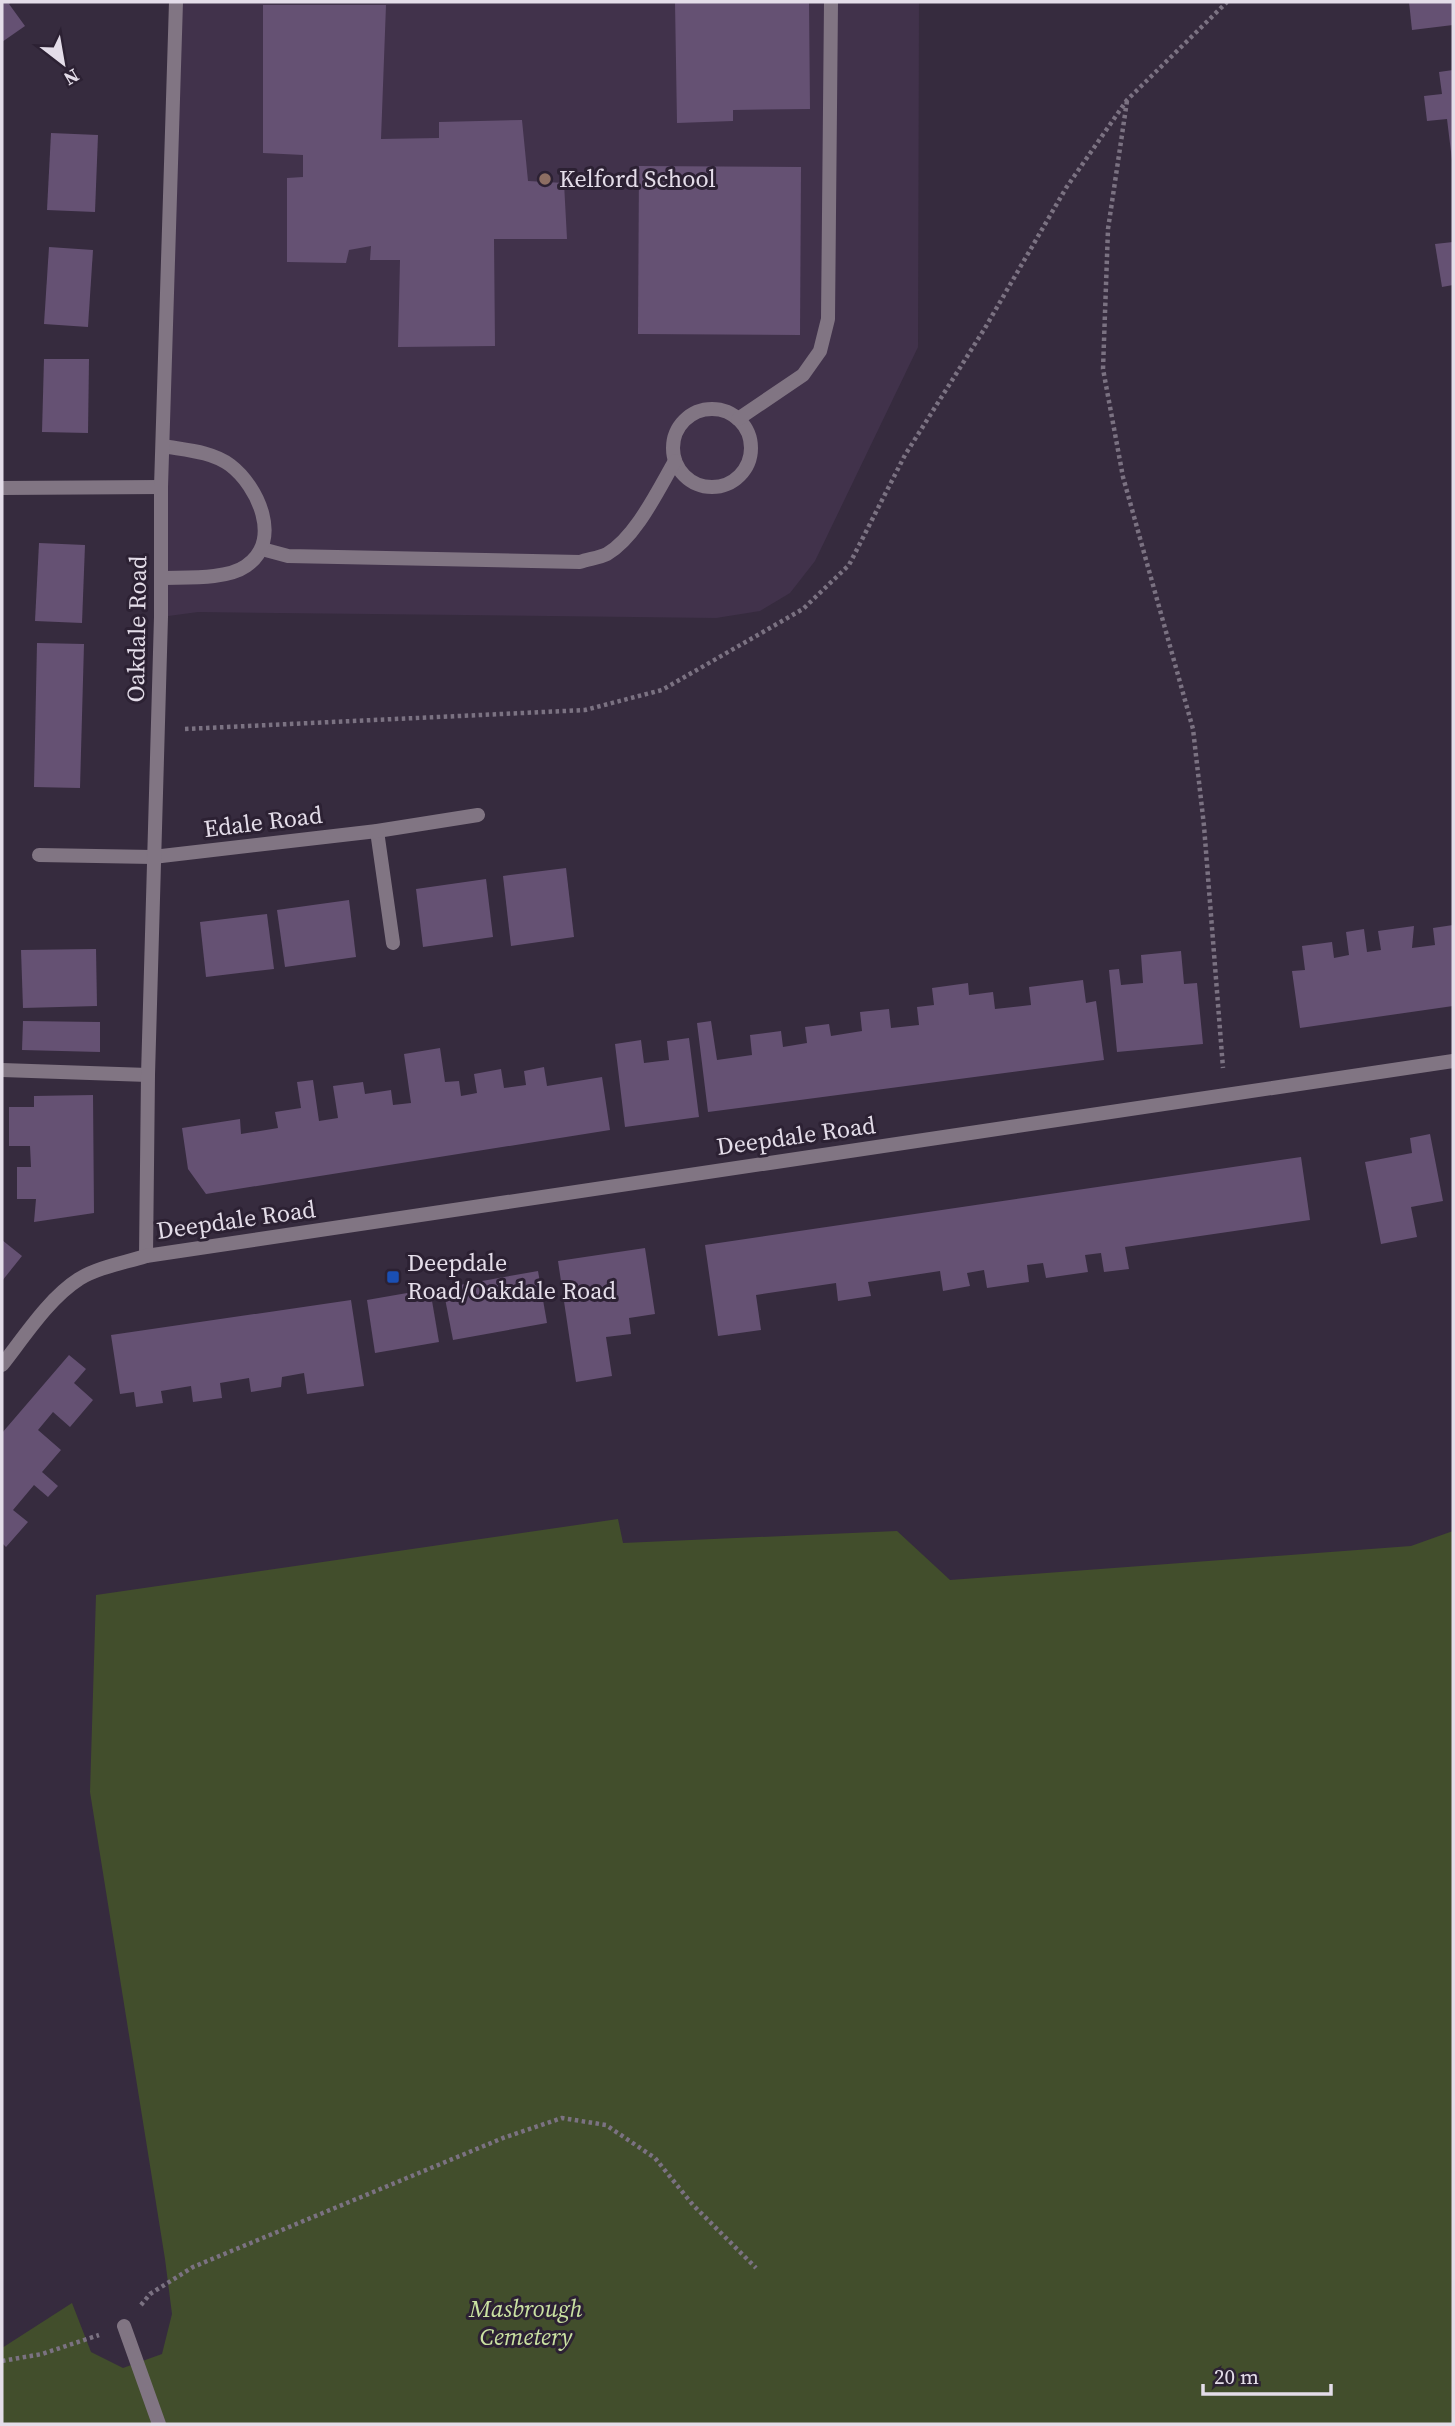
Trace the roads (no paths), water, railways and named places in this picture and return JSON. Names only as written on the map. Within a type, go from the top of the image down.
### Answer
[{"type":"street","name":"Oakdale Road","points":[[146,1256],[161,487],[176,2]]},
{"type":"street","points":[[738,419],[803,375],[820,351],[828,320],[831,2]]},
{"type":"street","points":[[715,409],[738,419],[751,441],[751,454],[739,477],[716,487],[691,481],[675,461],[675,436],[681,424],[702,410],[715,409]]},
{"type":"street","points":[[161,578],[220,575],[246,566],[262,549],[266,521],[253,490],[230,465],[207,453],[163,446]]},
{"type":"street","points":[[262,549],[288,556],[580,562],[605,555],[624,541],[675,461]]},
{"type":"street","points":[[2,488],[161,487]]},
{"type":"street","name":"Edale Road","points":[[39,855],[153,857],[377,831],[478,815]]},
{"type":"street","points":[[377,831],[393,943]]},
{"type":"street","name":"Deepdale Road","points":[[2,1364],[59,1296],[79,1279],[146,1256],[1453,1061]]},
{"type":"street","points":[[2,1070],[148,1075]]},
{"type":"street","points":[[124,2326],[159,2424]]},
{"type":"place","name":"Kelford School","points":[[545,179]]},
{"type":"place","name":"Deepdale Road/Oakdale Road","points":[[393,1277]]},
{"type":"park label","name":"Masbrough Cemetery","points":[[526,2323]]}]
